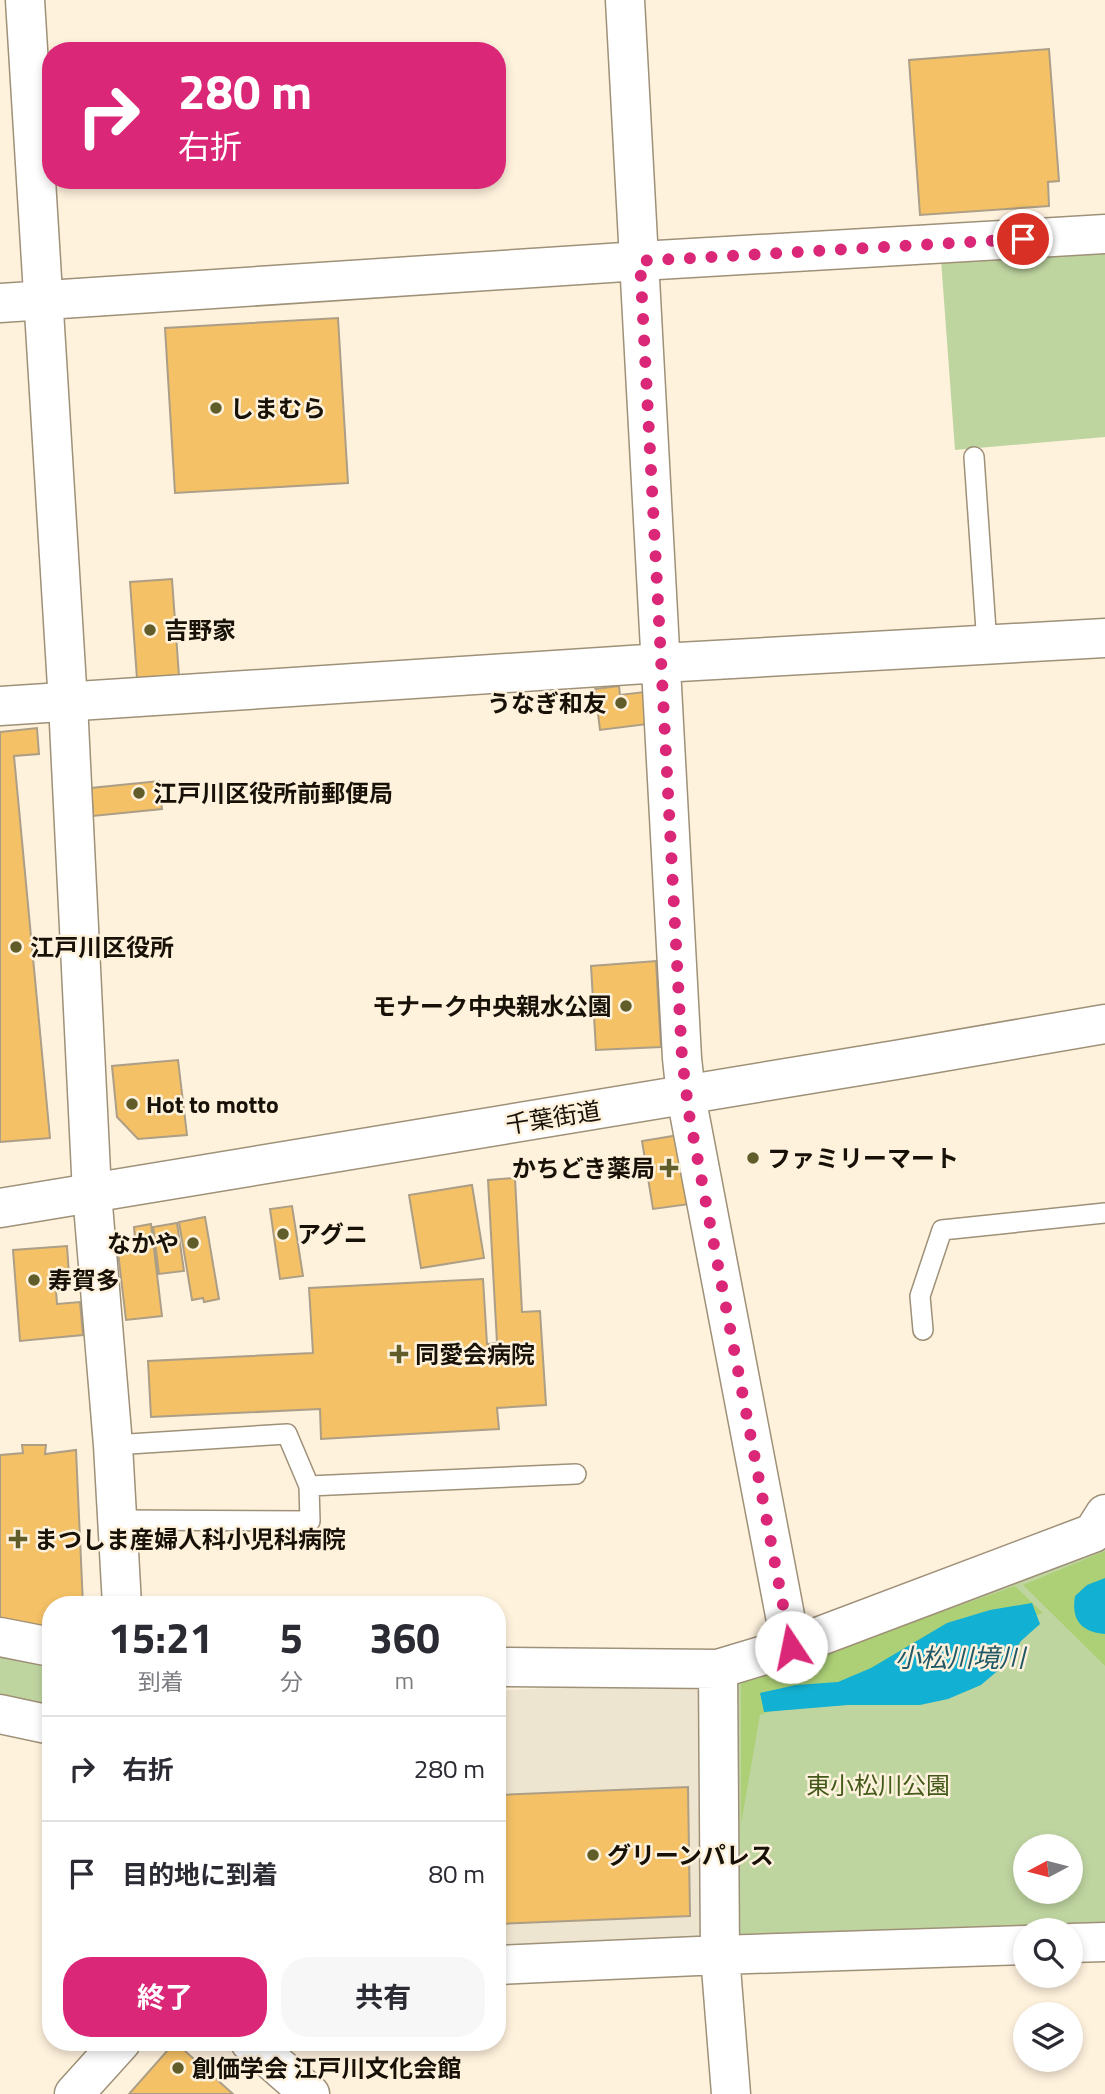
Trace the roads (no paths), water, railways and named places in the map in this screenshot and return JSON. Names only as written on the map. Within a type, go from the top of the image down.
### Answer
[{"type":"main road","points":[[25,0],[68,703],[92,1193],[113,1445],[121,1596]]},
{"type":"main road","points":[[625,0],[682,1058],[686,1096],[791,1647]]},
{"type":"main road","points":[[0,303],[1105,234]]},
{"type":"main road","points":[[0,706],[660,663],[1105,638]]},
{"type":"main road","name":"千葉街道","points":[[0,1208],[686,1096],[1105,1024]]},
{"type":"main road","points":[[506,1667],[718,1669],[791,1647],[1093,1533],[1105,1514]]},
{"type":"main road","points":[[0,1637],[42,1645]]},
{"type":"main road","points":[[718,1669],[720,1955],[731,2094]]},
{"type":"main road","points":[[0,1714],[42,1723]]},
{"type":"main road","points":[[1083,1943],[1105,1942]]},
{"type":"main road","points":[[506,1965],[1013,1945]]},
{"type":"main road","points":[[74,2094],[113,2051]]},
{"type":"main road","points":[[260,2051],[310,2094]]},
{"type":"lane","points":[[974,457],[987,645]]},
{"type":"lane","points":[[923,1330],[920,1296],[942,1230],[1105,1213]]},
{"type":"lane","points":[[113,1445],[287,1434],[309,1486],[310,1521],[117,1520]]},
{"type":"lane","points":[[309,1486],[576,1474]]},
{"type":"water","points":[[1105,1578],[1105,1634],[1084,1627],[1076,1618],[1074,1604],[1075,1596],[1087,1585]]},
{"type":"water","name":"小松川境川","points":[[1032,1603],[1040,1624],[1021,1641],[1008,1662],[981,1685],[948,1699],[920,1705],[848,1705],[764,1712],[760,1693],[796,1685],[838,1682],[871,1668],[947,1623],[990,1610]]},
{"type":"place","name":"しまむら","points":[[216,408]]},
{"type":"place","name":"吉野家","points":[[150,630]]},
{"type":"place","name":"うなぎ和友","points":[[621,703]]},
{"type":"place","name":"江戸川区役所前郵便局","points":[[139,793]]},
{"type":"place","name":"江戸川区役所","points":[[16,947]]},
{"type":"place","name":"モナーク中央親水公園","points":[[626,1006]]},
{"type":"place","name":"Hot to motto","points":[[132,1104]]},
{"type":"place","name":"ファミリーマート","points":[[753,1158]]},
{"type":"place","name":"かちどき薬局","points":[[669,1168]]},
{"type":"place","name":"アグニ","points":[[283,1234]]},
{"type":"place","name":"なかや","points":[[193,1243]]},
{"type":"place","name":"寿賀多","points":[[34,1280]]},
{"type":"place","name":"同愛会病院","points":[[399,1354]]},
{"type":"place","name":"まつしま産婦人科小児科病院","points":[[18,1539]]},
{"type":"place","name":"グリーンパレス","points":[[593,1855]]},
{"type":"place","name":"創価学会 江戸川文化会館","points":[[178,2068]]},
{"type":"park label","name":"東小松川公園","points":[[878,1785]]}]
